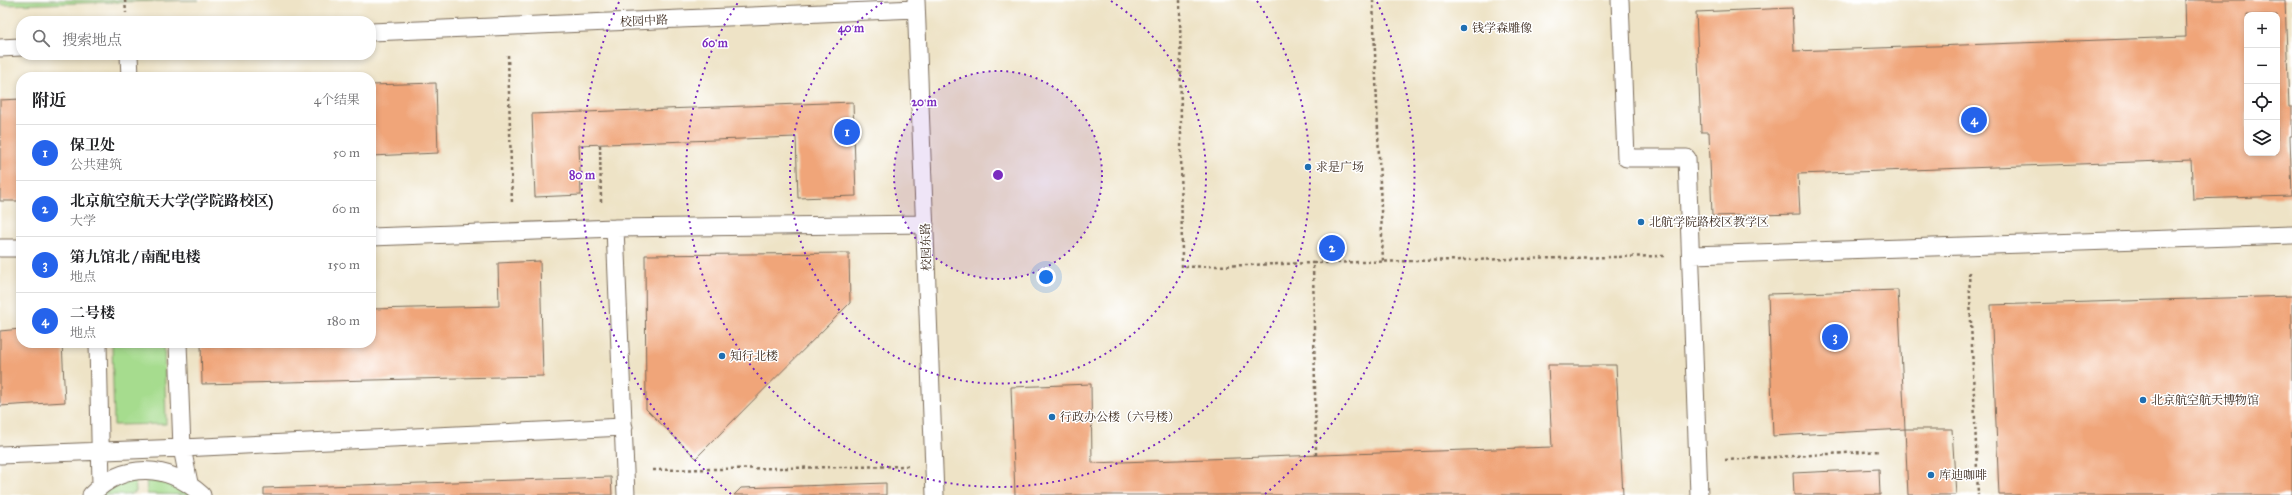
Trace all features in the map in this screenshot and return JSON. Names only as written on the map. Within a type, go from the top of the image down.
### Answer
[{"type":"lane","points":[[1620,0],[1626,158],[1687,158],[1692,255],[1699,495]]},
{"type":"lane","name":"校园中路","points":[[376,32],[916,5]]},
{"type":"lane","name":"校园东路","points":[[916,5],[935,495]]},
{"type":"lane","points":[[0,48],[16,47]]},
{"type":"lane","points":[[129,60],[130,72]]},
{"type":"lane","points":[[376,237],[609,228],[925,224]]},
{"type":"lane","points":[[609,228],[624,426],[626,495]]},
{"type":"lane","points":[[1692,255],[2292,235]]},
{"type":"lane","points":[[0,248],[16,248]]},
{"type":"lane","points":[[96,490],[101,451],[98,348]]},
{"type":"lane","points":[[178,348],[182,448],[189,483]]},
{"type":"lane","points":[[0,454],[182,448],[624,426]]},
{"type":"lane","points":[[96,490],[120,475],[141,470],[174,476],[189,483],[202,495]]},
{"type":"path","points":[[125,0],[126,13]]},
{"type":"path","points":[[1180,0],[1182,267],[1692,255]]},
{"type":"path","points":[[1373,0],[1383,262]]},
{"type":"path","points":[[508,56],[512,232]]},
{"type":"path","points":[[600,145],[609,228]]},
{"type":"path","points":[[1968,246],[1978,495]]},
{"type":"path","points":[[1313,263],[1316,455]]},
{"type":"path","points":[[1698,462],[1880,451]]},
{"type":"path","points":[[625,471],[914,466]]},
{"type":"green space","points":[[0,0],[199,0],[0,5]]},
{"type":"green space","points":[[112,348],[164,348],[166,424],[114,425]]},
{"type":"green space","points":[[146,475],[161,477],[194,495],[147,494]]},
{"type":"green space","points":[[135,476],[136,492],[128,495],[97,495]]},
{"type":"building","points":[[2185,0],[2285,0],[2289,107],[2292,107],[2292,136],[2290,136],[2292,196],[2193,199],[2191,160],[1798,174],[1800,214],[1712,216],[1709,132],[1701,132],[1696,12],[1792,8],[1794,51],[2186,37]]},
{"type":"building","points":[[436,83],[438,153],[376,156],[376,85]]},
{"type":"building","points":[[16,99],[16,201],[0,201],[0,100]]},
{"type":"building","points":[[853,102],[856,196],[798,198],[796,137],[579,145],[581,195],[535,197],[532,114]]},
{"type":"building","name":"知行北楼","points":[[849,253],[850,303],[696,458],[646,409],[645,255]]},
{"type":"building","points":[[540,261],[543,376],[202,384],[201,348],[376,348],[376,309],[499,306],[498,263]]},
{"type":"building","points":[[1898,290],[1905,429],[1773,436],[1768,294]]},
{"type":"building","name":"北京航空航天博物馆","points":[[2292,296],[2292,495],[1999,495],[1991,305]]},
{"type":"building","points":[[16,329],[16,348],[62,348],[65,402],[0,406],[0,331]]},
{"type":"building","name":"行政办公楼（六号楼）","points":[[1548,365],[1616,365],[1623,495],[1015,495],[1011,387],[1091,384],[1092,463],[1552,447]]},
{"type":"building","name":"库迪咖啡","points":[[1905,429],[1952,429],[1956,495],[1908,495]]},
{"type":"building","points":[[1879,469],[1880,495],[1794,495],[1793,473]]},
{"type":"building","points":[[611,477],[612,495],[264,495],[264,488]]},
{"type":"building","points":[[886,483],[886,495],[734,495],[741,488]]},
{"type":"place","name":"钱学森雕像","points":[[1464,28]]},
{"type":"place","name":"二号楼","points":[[1974,120]]},
{"type":"place","name":"保卫处","points":[[847,132]]},
{"type":"place","name":"求是广场","points":[[1308,167]]},
{"type":"place","name":"北航学院路校区教学区","points":[[1641,222]]},
{"type":"place","name":"北京航空航天大学(学院路校区)","points":[[1332,248]]},
{"type":"place","name":"第九馆北 / 南配电楼","points":[[1835,337]]},
{"type":"place","name":"知行北楼","points":[[722,356]]},
{"type":"place","name":"北京航空航天博物馆","points":[[2143,400]]},
{"type":"place","name":"行政办公楼（六号楼）","points":[[1052,417]]},
{"type":"place","name":"库迪咖啡","points":[[1931,475]]}]
